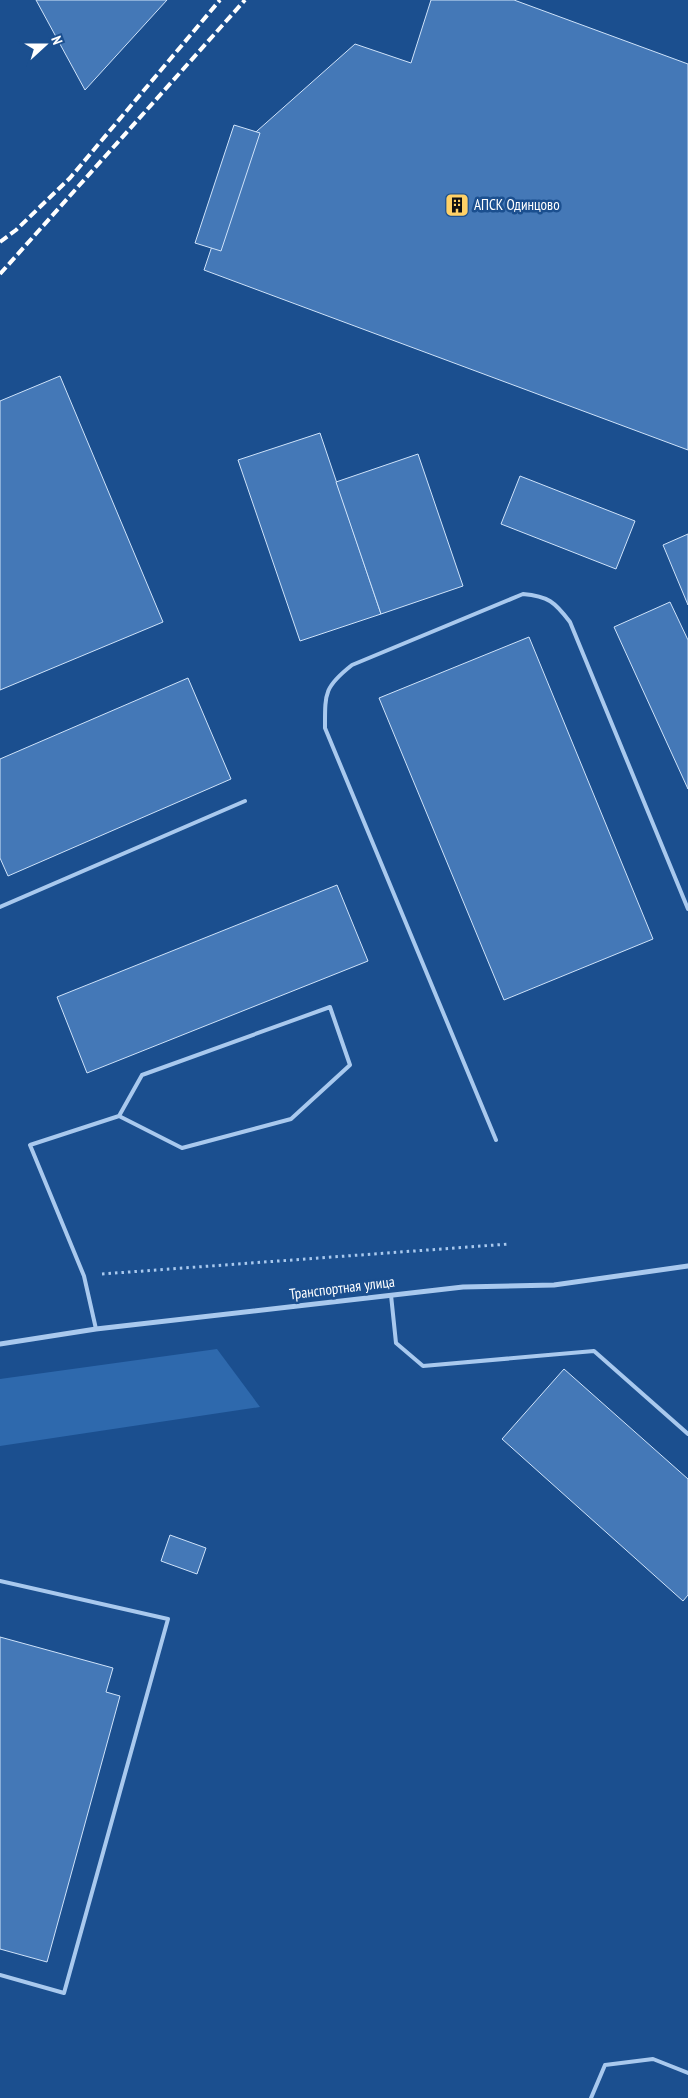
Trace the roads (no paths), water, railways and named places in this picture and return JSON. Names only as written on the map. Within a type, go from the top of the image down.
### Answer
[{"type":"street","name":"Транспортная улица","points":[[0,1344],[96,1329],[391,1295],[463,1287],[554,1285],[688,1266]]},
{"type":"lane","points":[[496,1140],[326,728],[325,696],[334,678],[352,665],[523,594],[539,595],[555,603],[570,622],[688,909]]},
{"type":"lane","points":[[0,907],[245,801]]},
{"type":"lane","points":[[96,1329],[84,1276],[30,1145],[119,1116],[142,1075],[330,1006],[350,1065],[291,1119],[182,1148],[119,1116]]},
{"type":"lane","points":[[391,1295],[396,1343],[423,1366],[594,1351],[688,1434]]},
{"type":"lane","points":[[0,1581],[168,1619],[64,1993],[0,1975]]},
{"type":"lane","points":[[591,2098],[605,2065],[653,2060],[688,2073]]},
{"type":"railway","points":[[0,242],[16,230],[70,178],[220,0]]},
{"type":"railway","points":[[0,274],[245,0]]},
{"type":"place","name":"АПСК Одинцово","points":[[457,205]]}]
